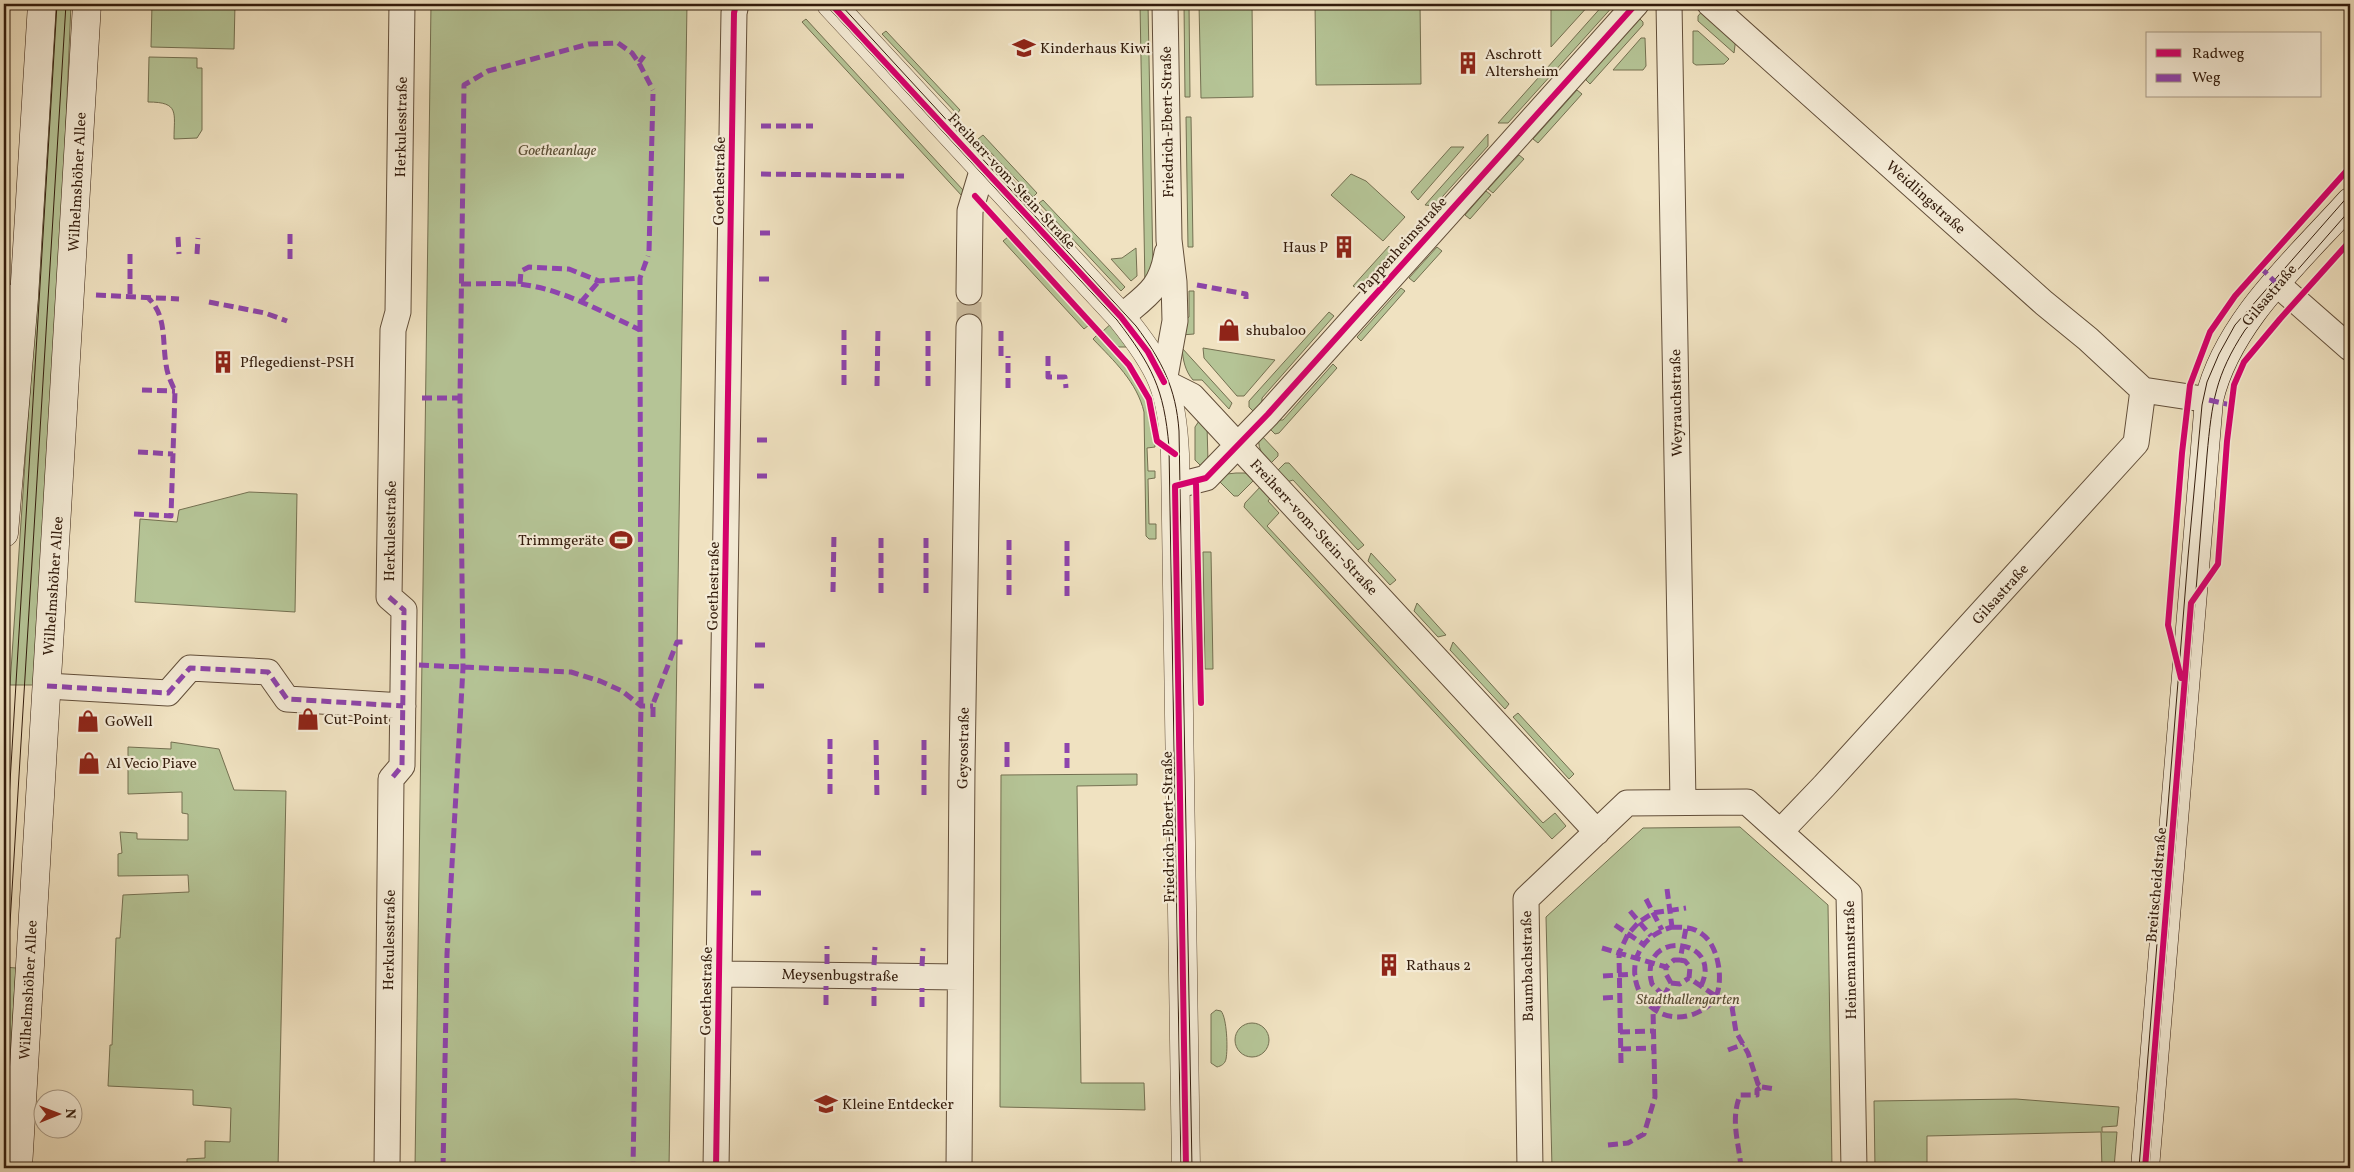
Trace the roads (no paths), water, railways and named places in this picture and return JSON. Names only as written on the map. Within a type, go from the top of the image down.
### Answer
[{"type":"main road","points":[[4,533],[14,298],[42,4]]},
{"type":"main road","name":"Wilhelmshöher Allee","points":[[18,1168],[87,4]]},
{"type":"main road","name":"Freiherr-vom-Stein-Straße","points":[[831,4],[984,168],[1128,311],[1164,382]]},
{"type":"main road","name":"Gilsastraße","points":[[2202,479],[2209,400],[2222,358],[2246,319],[2350,202]]},
{"type":"main road","name":"Friedrich-Ebert-Straße","points":[[1164,382],[1173,419],[1175,486],[1186,1168]]},
{"type":"main road","name":"Breitscheidstraße","points":[[2145,1168],[2202,479]]},
{"type":"street","name":"Herkulesstraße","points":[[387,1168],[391,779],[402,766],[403,706],[404,610],[390,598],[393,330],[398,312],[402,4]]},
{"type":"street","name":"Goethestraße","points":[[716,1168],[733,72],[734,14],[736,4]]},
{"type":"street","name":"Friedrich-Ebert-Straße","points":[[1164,382],[1176,321],[1169,240],[1166,4]]},
{"type":"street","name":"Pappenheimstraße","points":[[1175,486],[1206,478],[1238,445],[1636,4]]},
{"type":"street","name":"Weyrauchstraße","points":[[1669,4],[1683,802]]},
{"type":"street","name":"Weidlingstraße","points":[[1710,4],[2143,390]]},
{"type":"street","points":[[969,292],[970,211],[984,168]]},
{"type":"street","name":"Friedrich-Ebert-Straße","points":[[1128,311],[1153,289],[1163,274],[1169,240]]},
{"type":"street","points":[[2277,284],[2350,348]]},
{"type":"street","name":"Geysostraße","points":[[959,1168],[969,327]]},
{"type":"street","name":"Freiherr-vom-Stein-Straße","points":[[1164,382],[1192,396],[1597,832]]},
{"type":"street","points":[[2143,390],[2209,400]]},
{"type":"street","name":"Gilsastraße","points":[[1781,831],[1831,779],[2136,443],[2143,390]]},
{"type":"street","points":[[47,686],[168,692],[190,668],[268,672],[287,699],[403,706]]},
{"type":"street","name":"Heinemannstraße","points":[[1683,802],[1748,802],[1849,894],[1854,1168]]},
{"type":"street","name":"Baumbachstraße","points":[[1530,1168],[1526,899],[1627,803],[1683,802]]},
{"type":"street","name":"Meysenbugstraße","points":[[719,974],[960,977]]},
{"type":"tunnel","points":[[969,292],[969,327]]},
{"type":"tram line","points":[[4,882],[57,4]]},
{"type":"tram line","points":[[4,1022],[66,4]]},
{"type":"tram line","points":[[825,4],[1117,320],[1148,365],[1160,393],[1169,447],[1181,1168]]},
{"type":"tram line","points":[[840,4],[1136,326],[1160,363],[1175,401],[1179,431],[1192,1168]]},
{"type":"tram line","points":[[2139,1168],[2202,405],[2207,382],[2219,354],[2235,325],[2350,194]]},
{"type":"tram line","points":[[2149,1168],[2207,455],[2213,404],[2227,361],[2245,330],[2350,210]]},
{"type":"place","name":"Kinderhaus Kiwi","points":[[1024,48]]},
{"type":"place","name":"Aschrott Altersheim","points":[[1468,63]]},
{"type":"place","name":"Haus P","points":[[1344,247]]},
{"type":"place","name":"shubaloo","points":[[1229,330]]},
{"type":"place","name":"Pflegedienst-PSH","points":[[223,362]]},
{"type":"place","name":"Trimmgeräte","points":[[621,540]]},
{"type":"place","name":"Cut-Point","points":[[308,719]]},
{"type":"place","name":"GoWell","points":[[88,721]]},
{"type":"place","name":"Al Vecio Piave","points":[[89,763]]},
{"type":"place","name":"Rathaus 2","points":[[1389,965]]},
{"type":"place","name":"Kleine Entdecker","points":[[826,1104]]},
{"type":"park label","name":"Goetheanlage","points":[[557,150]]},
{"type":"park label","name":"Stadthallengarten","points":[[1688,999]]}]
